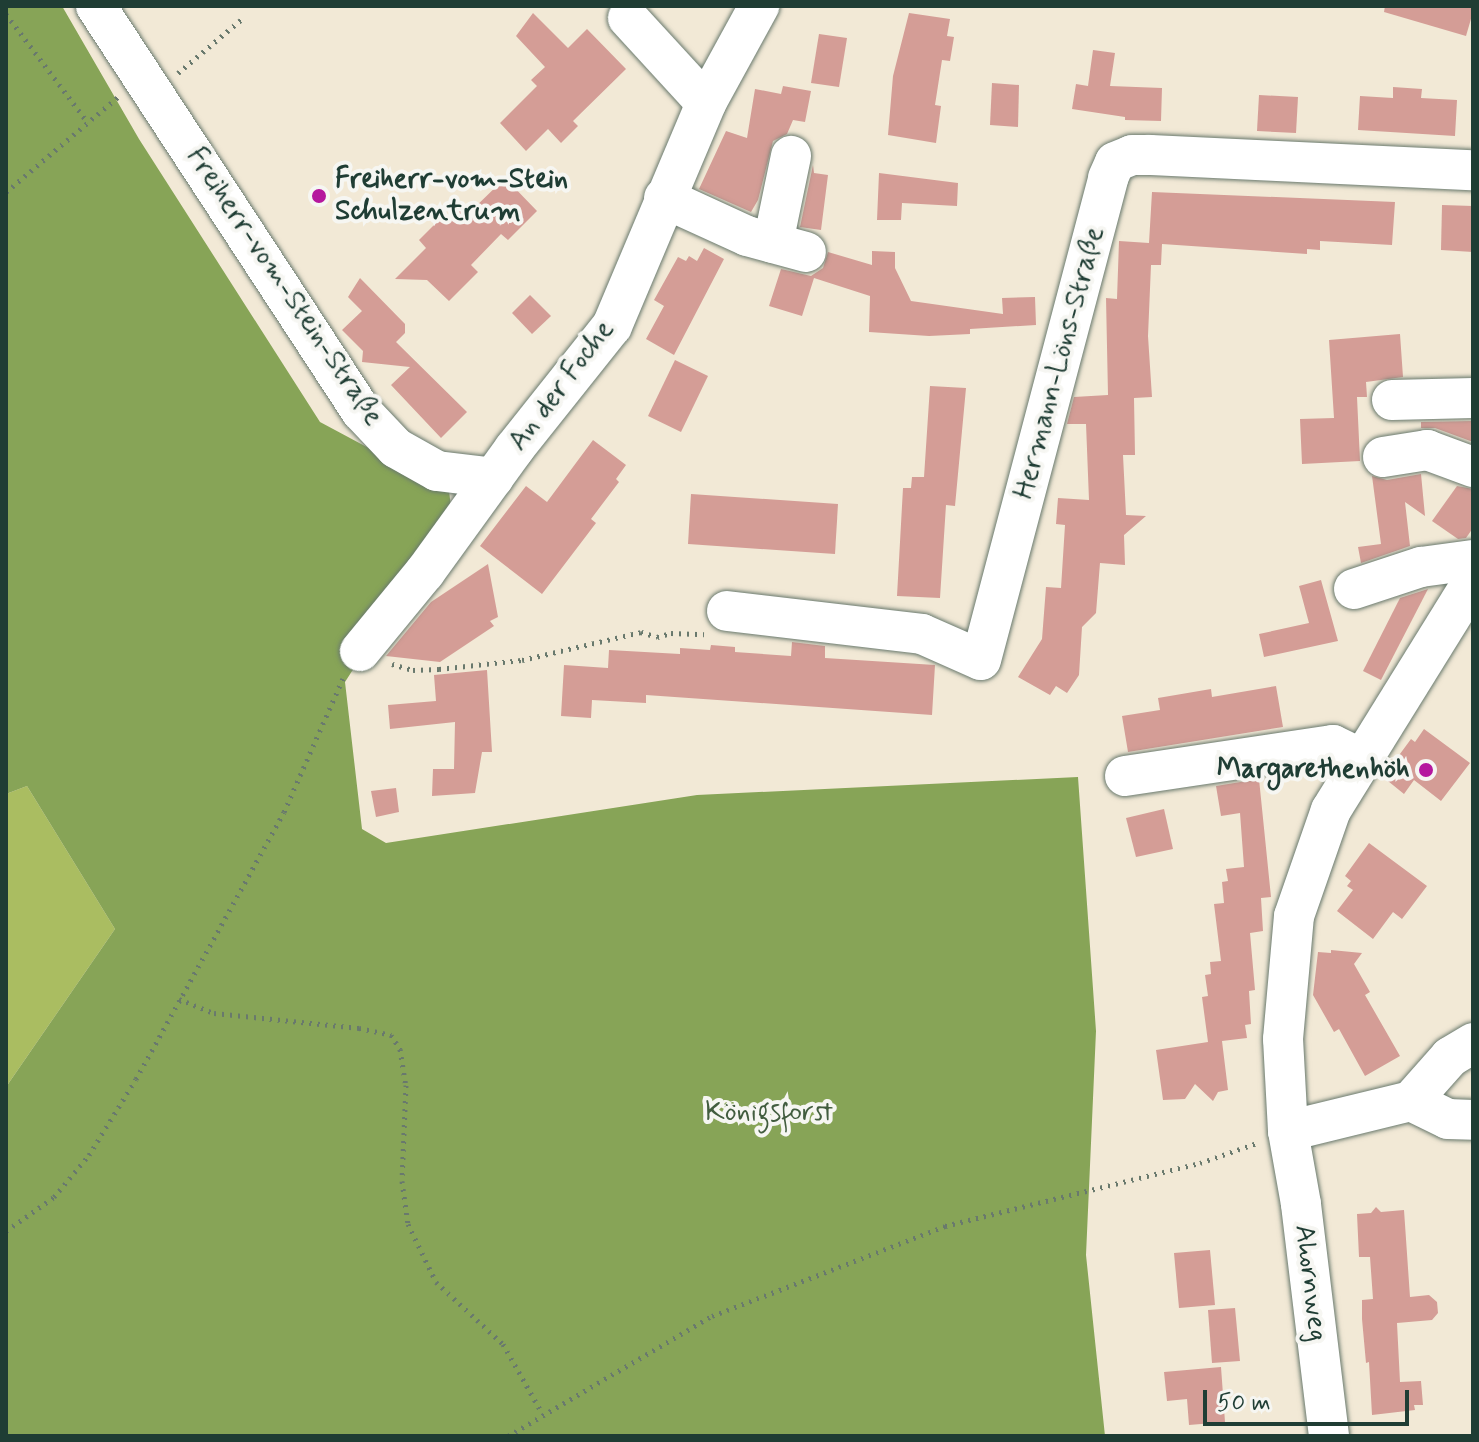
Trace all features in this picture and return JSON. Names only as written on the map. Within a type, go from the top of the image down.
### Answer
[{"type":"street","name":"Freiherr-vom-Stein-Straße","points":[[96,6],[361,411],[396,448],[437,471],[494,478]]},
{"type":"street","name":"An der Foche","points":[[360,651],[612,326],[664,198],[752,9]]},
{"type":"street","points":[[628,18],[706,103]]},
{"type":"street","name":"Hermann-Löns-Straße","points":[[727,611],[922,634],[981,660],[1108,178],[1115,162],[1132,155],[1150,155],[1473,170]]},
{"type":"street","points":[[664,198],[747,236],[789,247],[791,156]]},
{"type":"street","points":[[1392,400],[1473,398]]},
{"type":"street","points":[[1383,457],[1427,450],[1473,467]]},
{"type":"street","points":[[1354,589],[1421,567],[1473,560]]},
{"type":"street","name":"Ahornweg","points":[[1329,1436],[1301,1204],[1288,1131],[1283,1039],[1294,916],[1331,810],[1473,581]]},
{"type":"street","points":[[1125,776],[1333,745],[1362,759]]},
{"type":"street","points":[[1288,1131],[1411,1101],[1450,1057],[1473,1043]]},
{"type":"street","points":[[1411,1101],[1448,1119],[1473,1120]]},
{"type":"path","points":[[6,14],[88,123]]},
{"type":"path","points":[[6,192],[88,123],[242,19]]},
{"type":"path","points":[[6,1231],[54,1197],[89,1155],[284,812],[342,679],[360,651],[413,670],[500,663],[641,632],[657,637],[671,633],[715,635],[727,611]]},
{"type":"path","points":[[179,999],[214,1013],[359,1028],[391,1035],[400,1049],[406,1085],[402,1143],[408,1224],[436,1282],[503,1344],[542,1413]]},
{"type":"path","points":[[508,1436],[542,1413],[727,1310],[945,1226],[1200,1163],[1288,1131]]},
{"type":"green space","name":"Königsforst","points":[[6,6],[62,6],[139,139],[320,422],[449,491],[452,515],[345,682],[362,829],[386,843],[697,795],[1078,777],[1096,1031],[1086,1255],[1105,1436],[6,1436],[6,1087],[115,929],[27,786],[6,794]]},
{"type":"green space","points":[[27,786],[115,929],[6,1087],[6,794]]},
{"type":"building","points":[[1385,6],[1473,6],[1473,12],[1466,36],[1384,12]]},
{"type":"building","points":[[533,13],[568,48],[587,29],[626,69],[573,121],[578,126],[561,143],[548,129],[526,151],[500,123],[537,86],[531,80],[545,67],[516,36]]},
{"type":"building","points":[[909,13],[950,19],[947,36],[954,37],[950,61],[942,60],[935,105],[941,106],[936,143],[888,135],[893,76]]},
{"type":"building","points":[[819,34],[847,38],[839,87],[811,83]]},
{"type":"building","points":[[1093,50],[1115,53],[1110,86],[1162,88],[1161,121],[1125,120],[1125,117],[1072,109],[1076,84],[1088,86]]},
{"type":"building","points":[[992,83],[1019,85],[1018,127],[990,125]]},
{"type":"building","points":[[783,86],[811,91],[805,122],[793,120],[787,134],[773,141],[758,200],[751,212],[699,189],[726,131],[747,138],[755,89],[781,94]]},
{"type":"building","points":[[1393,87],[1422,89],[1421,98],[1457,100],[1455,136],[1358,130],[1360,96],[1393,98]]},
{"type":"building","points":[[1259,95],[1298,97],[1296,133],[1257,131]]},
{"type":"building","points":[[813,165],[814,173],[828,175],[821,230],[800,227]]},
{"type":"building","points":[[879,173],[958,183],[957,206],[902,203],[901,220],[877,220]]},
{"type":"building","points":[[505,178],[537,211],[508,240],[501,234],[471,265],[478,272],[449,301],[427,280],[395,279],[426,248],[419,240],[440,219],[444,223],[462,207],[468,214]]},
{"type":"building","points":[[1152,192],[1395,202],[1392,245],[1320,241],[1320,250],[1307,249],[1307,254],[1162,244],[1161,265],[1151,265],[1148,336],[1152,397],[1134,398],[1135,455],[1123,455],[1126,515],[1146,516],[1124,535],[1125,565],[1100,563],[1096,613],[1082,627],[1079,675],[1067,693],[1056,686],[1050,695],[1018,677],[1042,639],[1046,587],[1061,588],[1065,525],[1056,524],[1058,498],[1089,500],[1086,424],[1067,424],[1074,397],[1108,395],[1106,298],[1117,299],[1119,241],[1149,243]]},
{"type":"building","points":[[1442,205],[1473,206],[1473,252],[1441,250]]},
{"type":"building","points":[[704,248],[724,259],[674,355],[646,339],[664,306],[654,300],[678,257],[686,261],[689,256],[697,261]]},
{"type":"building","points":[[872,251],[895,252],[895,268],[911,301],[1003,314],[1002,298],[1035,297],[1036,325],[970,329],[970,334],[929,336],[869,332],[870,296],[814,278],[802,316],[769,306],[781,269],[811,276],[823,268],[828,252],[872,265]]},
{"type":"building","points":[[360,278],[405,324],[405,333],[396,342],[467,412],[441,438],[391,385],[410,367],[362,362],[363,351],[342,330],[362,311],[348,297]]},
{"type":"building","points":[[530,295],[551,316],[532,334],[512,313]]},
{"type":"building","points":[[1400,334],[1403,377],[1366,382],[1367,397],[1357,397],[1360,461],[1302,464],[1300,419],[1334,418],[1329,340]]},
{"type":"building","points":[[675,360],[708,376],[681,432],[648,416]]},
{"type":"building","points":[[930,386],[966,388],[955,506],[946,505],[940,598],[897,596],[903,488],[911,488],[912,477],[924,477]]},
{"type":"building","points":[[1473,421],[1473,442],[1435,428],[1421,428],[1421,422]]},
{"type":"building","points":[[593,440],[626,465],[616,479],[619,482],[591,519],[596,523],[542,594],[480,546],[526,486],[547,502]]},
{"type":"building","points":[[1421,474],[1425,516],[1405,502],[1410,546],[1361,563],[1358,547],[1381,544],[1372,476],[1387,480]]},
{"type":"building","points":[[1457,486],[1473,489],[1473,528],[1466,538],[1458,539],[1432,521]]},
{"type":"building","points":[[691,494],[838,504],[835,554],[688,544]]},
{"type":"building","points":[[488,564],[498,617],[490,621],[494,626],[440,662],[386,656],[431,602]]},
{"type":"building","points":[[1321,580],[1338,641],[1264,657],[1259,634],[1309,623],[1299,586]]},
{"type":"building","points":[[1428,589],[1381,680],[1363,671],[1400,598]]},
{"type":"building","points":[[792,642],[825,646],[825,658],[935,665],[932,715],[646,695],[646,703],[592,700],[591,718],[561,716],[564,665],[608,668],[609,650],[680,654],[680,648],[710,650],[711,645],[735,647],[735,652],[791,656]]},
{"type":"building","points":[[487,670],[492,752],[482,752],[475,793],[432,796],[433,769],[454,769],[455,722],[390,729],[388,705],[436,701],[434,675]]},
{"type":"building","points":[[1276,686],[1283,727],[1128,752],[1122,716],[1160,710],[1158,698],[1211,689],[1212,697]]},
{"type":"building","name":"Margarethenhöh","points":[[1424,729],[1470,763],[1441,801],[1414,780],[1404,794],[1383,777],[1411,739],[1415,742]]},
{"type":"building","points":[[1259,779],[1271,897],[1261,898],[1263,931],[1250,933],[1255,990],[1249,991],[1251,1024],[1245,1025],[1247,1038],[1222,1041],[1228,1090],[1218,1092],[1213,1101],[1195,1084],[1185,1099],[1163,1100],[1156,1050],[1208,1042],[1202,997],[1208,996],[1205,975],[1211,974],[1210,962],[1221,961],[1214,904],[1224,903],[1222,882],[1228,881],[1226,869],[1244,867],[1240,813],[1221,816],[1216,786]]},
{"type":"building","points":[[396,788],[399,812],[376,817],[371,791]]},
{"type":"building","points":[[1164,809],[1173,849],[1136,857],[1126,818]]},
{"type":"building","points":[[1369,843],[1427,886],[1402,919],[1393,912],[1373,939],[1337,911],[1353,890],[1347,886],[1351,881],[1345,876]]},
{"type":"building","points":[[1331,950],[1362,953],[1354,964],[1370,992],[1365,995],[1400,1056],[1365,1076],[1339,1029],[1334,1032],[1313,995],[1318,952],[1331,953]]},
{"type":"building","points":[[1376,1207],[1381,1212],[1404,1210],[1410,1297],[1429,1295],[1437,1302],[1438,1313],[1432,1320],[1397,1323],[1400,1382],[1421,1381],[1423,1405],[1414,1405],[1415,1410],[1372,1415],[1369,1362],[1366,1363],[1362,1319],[1362,1300],[1373,1299],[1370,1257],[1359,1257],[1357,1214],[1371,1213]]},
{"type":"building","points":[[1210,1250],[1215,1305],[1179,1308],[1174,1253]]},
{"type":"building","points":[[1235,1308],[1240,1361],[1212,1363],[1208,1310]]},
{"type":"building","points":[[1221,1367],[1225,1422],[1189,1425],[1187,1399],[1167,1401],[1164,1372]]},
{"type":"place","name":"Freiherr-vom-Stein Schulzentrum","points":[[319,196]]},
{"type":"place","name":"Margarethenhöh","points":[[1426,770]]}]
